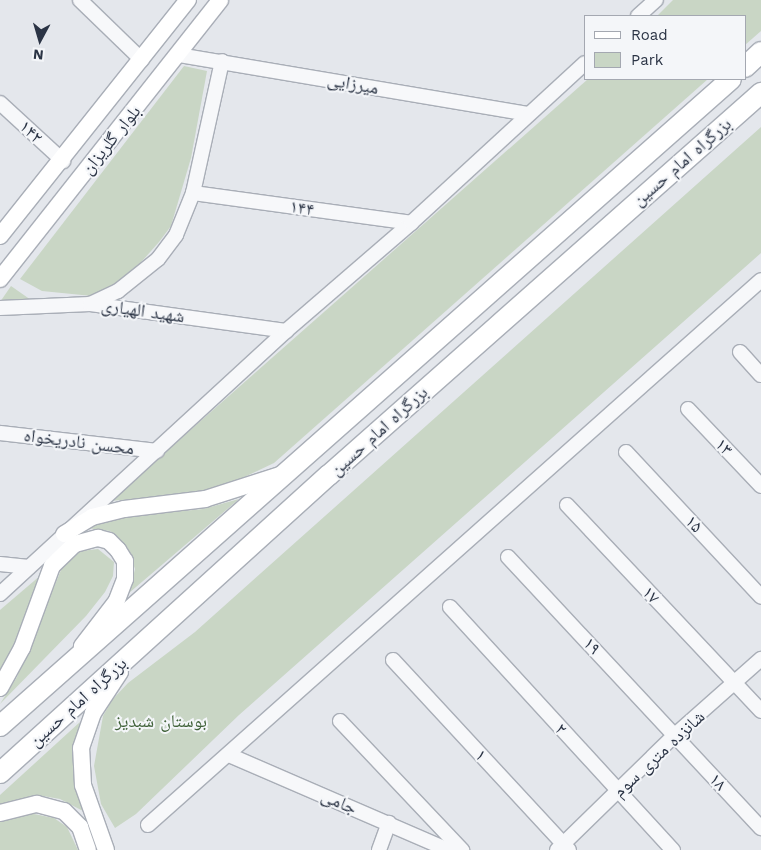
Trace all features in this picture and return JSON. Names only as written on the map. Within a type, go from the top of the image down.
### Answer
[{"type":"highway","points":[[746,66],[761,52]]},
{"type":"highway","name":"بزرگراه امام حسین","points":[[0,726],[72,660],[730,80]]},
{"type":"highway","name":"بزرگراه امام حسین","points":[[0,773],[140,645],[761,93]]},
{"type":"main road","name":"بلوار گلریزان","points":[[0,236],[63,162],[188,0]]},
{"type":"main road","name":"بلوار گلریزان","points":[[0,279],[179,55],[220,0]]},
{"type":"main road","points":[[64,534],[92,517],[124,509],[205,499],[286,472]]},
{"type":"main road","points":[[0,688],[22,648],[52,566],[75,544],[98,538],[108,541],[126,561],[125,579],[116,602],[72,660]]},
{"type":"main road","points":[[106,850],[83,785],[81,748],[99,702],[140,645]]},
{"type":"main road","points":[[0,813],[37,804],[64,811],[80,827],[88,850]]},
{"type":"street","points":[[80,0],[142,60]]},
{"type":"street","points":[[639,15],[656,0]]},
{"type":"street","name":"میرزایی","points":[[179,55],[528,114]]},
{"type":"street","points":[[90,304],[118,291],[158,258],[176,235],[193,192],[222,61]]},
{"type":"street","points":[[0,594],[286,331],[411,223],[584,64]]},
{"type":"street","name":"۱۴۲","points":[[0,103],[63,162]]},
{"type":"street","name":"۱۴۴","points":[[193,192],[411,223]]},
{"type":"street","points":[[148,825],[229,755],[761,280]]},
{"type":"street","name":"شهید الهیاری","points":[[0,308],[90,304],[286,331]]},
{"type":"street","points":[[740,352],[761,375]]},
{"type":"street","name":"۱۳","points":[[688,409],[761,486]]},
{"type":"street","name":"محسن نادریخواه","points":[[0,433],[157,451]]},
{"type":"street","name":"۱۵","points":[[626,452],[761,597]]},
{"type":"street","name":"۱۷","points":[[567,505],[761,711]]},
{"type":"street","name":"۱۹","points":[[508,557],[675,736]]},
{"type":"street","points":[[0,564],[29,567]]},
{"type":"street","name":"۲","points":[[450,607],[672,850]]},
{"type":"street","name":"شانزده متری سوم","points":[[563,848],[675,736],[761,659]]},
{"type":"street","name":"۱","points":[[393,660],[563,848]]},
{"type":"street","points":[[340,721],[462,850]]},
{"type":"street","name":"۱۸","points":[[675,736],[761,828]]},
{"type":"street","name":"جامی","points":[[229,755],[448,850]]},
{"type":"street","points":[[379,850],[389,823]]},
{"type":"green space","points":[[673,0],[761,0],[761,31],[746,44],[746,15],[658,15]]},
{"type":"green space","points":[[184,66],[207,71],[191,158],[171,226],[159,242],[135,269],[111,288],[92,296],[42,291],[20,279]]},
{"type":"green space","points":[[587,80],[707,80],[274,463],[213,492],[110,501]]},
{"type":"green space","name":"بوستان شبدیز","points":[[761,127],[761,253],[239,715],[136,814],[115,828],[101,804],[94,766],[103,716],[112,700],[128,683],[195,632]]},
{"type":"green space","points":[[11,286],[31,300],[0,302]]},
{"type":"green space","points":[[239,499],[129,593],[135,569],[127,547],[110,531],[87,528],[98,519],[203,509]]},
{"type":"green space","points":[[98,549],[114,562],[113,576],[105,592],[86,616],[0,704],[17,677],[63,565],[81,551]]},
{"type":"green space","points":[[41,575],[7,664],[0,672],[0,610]]},
{"type":"green space","points":[[80,722],[73,770],[83,811],[60,799],[43,796],[0,804],[0,795]]},
{"type":"green space","points":[[29,813],[54,818],[67,827],[78,850],[0,850],[0,822]]}]
